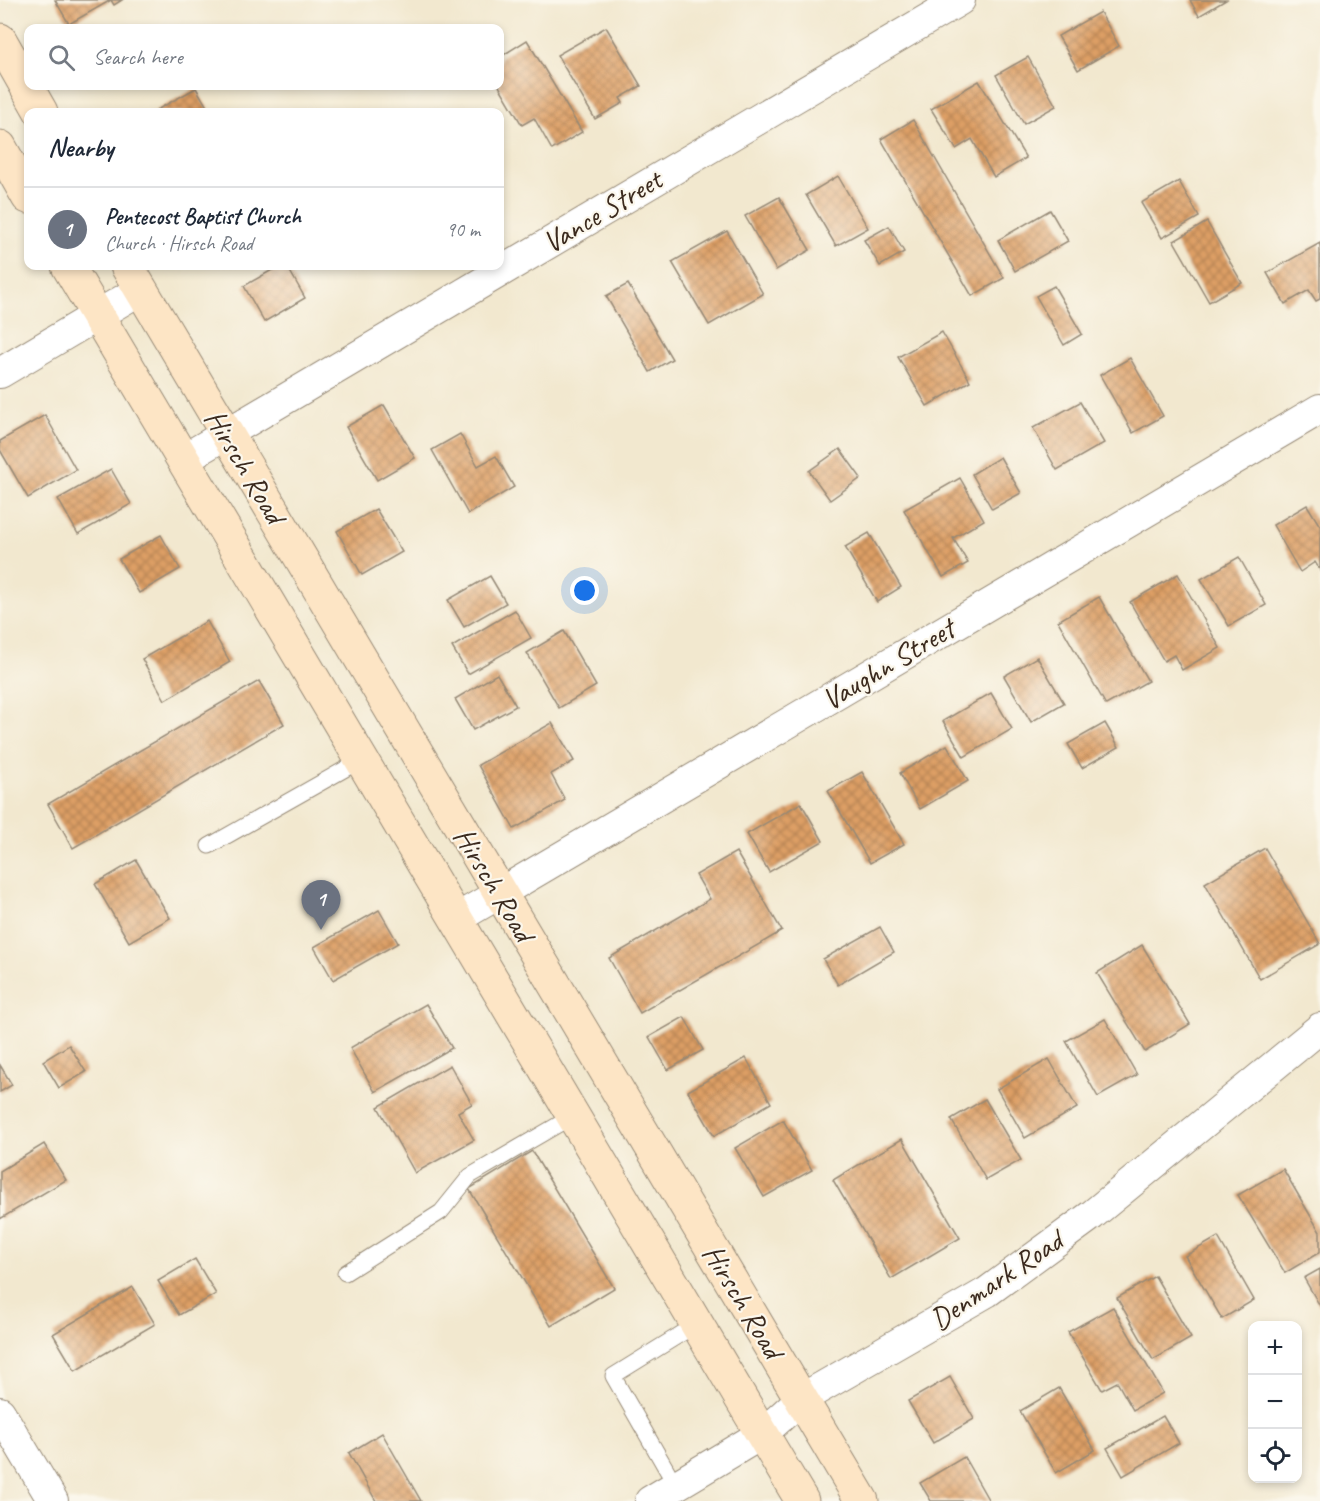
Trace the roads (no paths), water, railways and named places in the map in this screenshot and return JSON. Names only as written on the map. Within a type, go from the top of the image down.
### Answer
[{"type":"main road","points":[[0,40],[24,82]]},
{"type":"main road","points":[[28,90],[39,108]]},
{"type":"main road","points":[[0,147],[24,190]]},
{"type":"main road","name":"Hirsch Road","points":[[70,270],[802,1501]]},
{"type":"main road","name":"Hirsch Road","points":[[134,278],[862,1501]]},
{"type":"street","name":"Vance Street","points":[[504,269],[960,0]]},
{"type":"street","name":"Vance Street","points":[[182,460],[502,270]]},
{"type":"street","points":[[0,372],[96,315],[134,278]]},
{"type":"street","name":"Vaughn Street","points":[[456,919],[1320,409]]},
{"type":"street","name":"Denmark Road","points":[[651,1501],[762,1434],[801,1399],[987,1292],[1092,1215],[1320,1028]]},
{"type":"street","points":[[0,1412],[52,1501]]},
{"type":"lane","points":[[209,846],[361,760]]},
{"type":"lane","points":[[345,1273],[441,1212],[470,1176],[573,1116]]},
{"type":"lane","points":[[676,1486],[613,1376],[697,1324]]},
{"type":"place","name":"Pentecost Baptist Church","points":[[321,930]]}]
